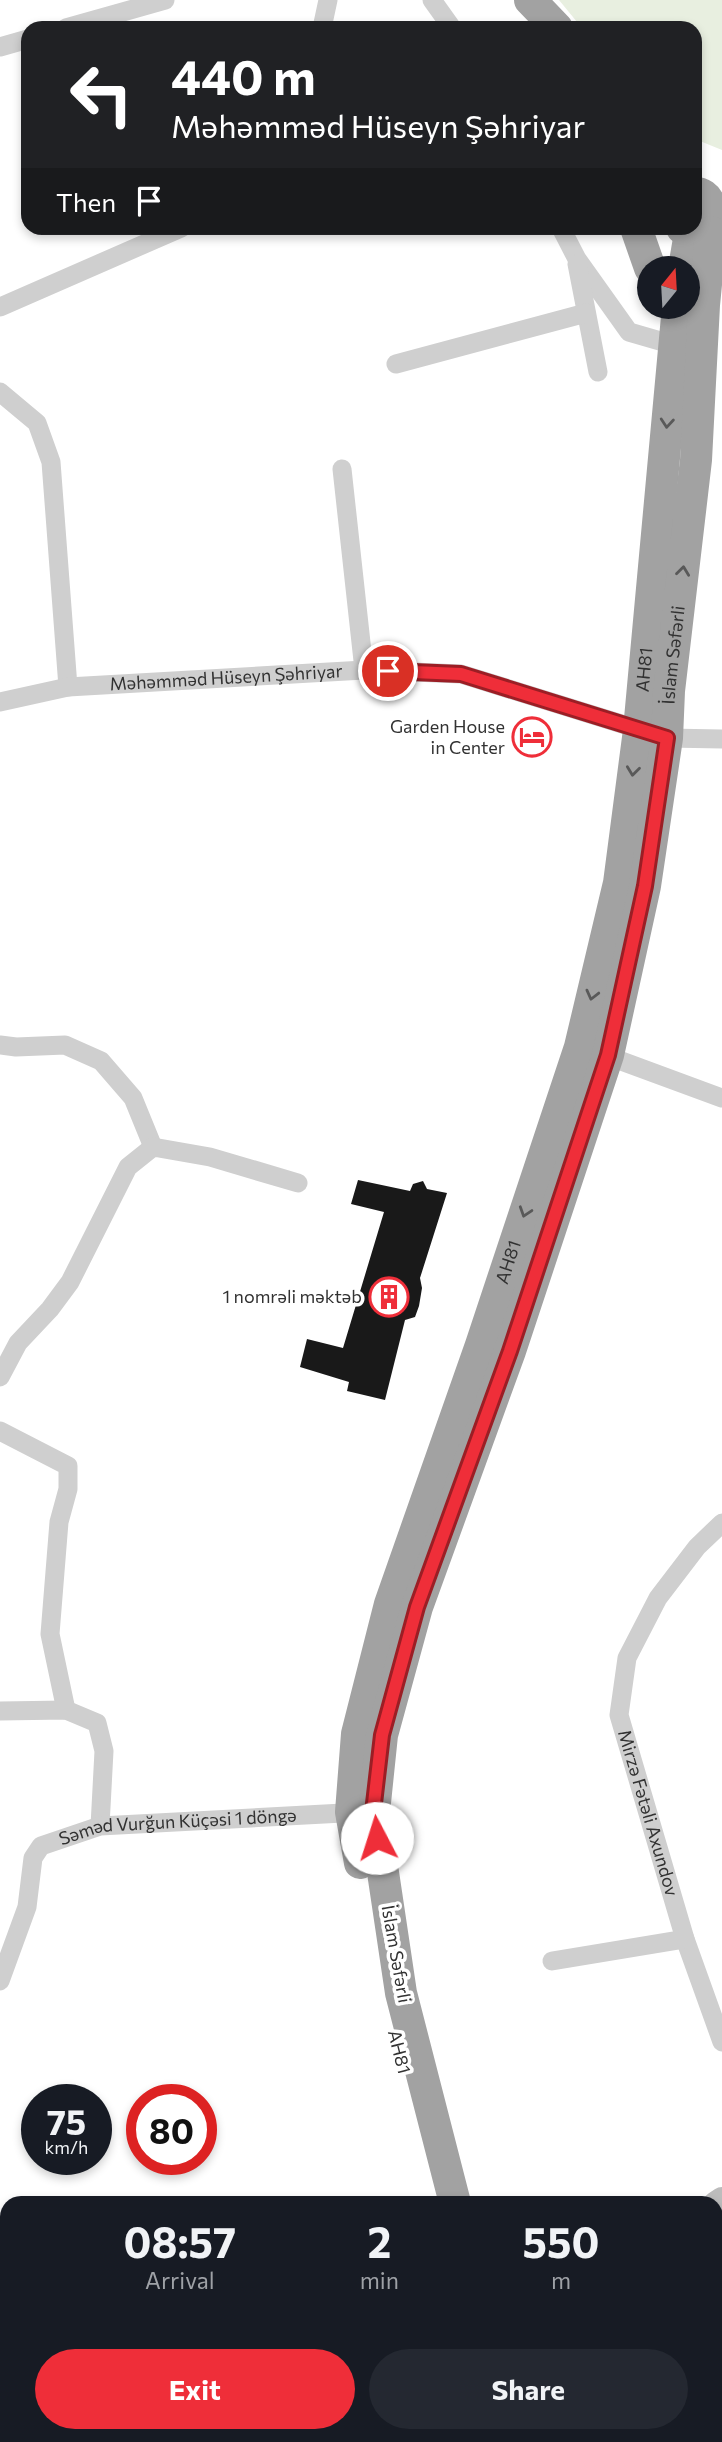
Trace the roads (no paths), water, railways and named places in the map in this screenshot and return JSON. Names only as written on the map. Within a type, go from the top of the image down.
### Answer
[{"type":"highway","points":[[512,0],[527,21]]},
{"type":"highway","points":[[530,0],[550,21]]},
{"type":"highway","points":[[702,191],[713,199],[720,210],[718,223],[702,228]]},
{"type":"highway","points":[[638,235],[646,256]]},
{"type":"highway","points":[[687,256],[693,235]]},
{"type":"highway","points":[[680,365],[694,235]]},
{"type":"highway","points":[[680,365],[716,322],[722,308]]},
{"type":"highway","points":[[666,319],[680,365]]},
{"type":"highway","name":"AH81","points":[[436,2196],[385,2000],[362,1812],[357,1734],[390,1604],[481,1345],[594,1051],[619,883],[653,734],[680,365],[678,319]]},
{"type":"highway","name":"İslam Səfərli","points":[[362,1812],[401,1993],[453,2196]]},
{"type":"street","points":[[91,21],[165,0]]},
{"type":"street","points":[[324,21],[328,0]]},
{"type":"street","points":[[432,0],[447,21]]},
{"type":"street","points":[[0,47],[21,41]]},
{"type":"street","points":[[0,307],[165,235]]},
{"type":"street","points":[[565,235],[577,259],[628,332],[680,365]]},
{"type":"street","points":[[577,259],[598,372]]},
{"type":"street","points":[[396,364],[586,313]]},
{"type":"street","points":[[0,392],[37,423],[51,462],[68,687]]},
{"type":"street","points":[[342,469],[364,670]]},
{"type":"street","name":"Məhəmməd Hüseyn Şəhriyar","points":[[0,702],[68,687],[364,670],[461,674],[653,734],[722,739]]},
{"type":"street","points":[[0,1045],[65,1045],[101,1060],[133,1098],[153,1147]]},
{"type":"street","points":[[594,1051],[722,1098]]},
{"type":"street","points":[[0,1377],[18,1343],[50,1309],[70,1282],[128,1167],[153,1147],[210,1157],[298,1182]]},
{"type":"street","points":[[0,1431],[68,1466],[68,1489],[59,1522],[50,1634],[66,1710]]},
{"type":"street","name":"Mirzə Fətəli Axundov","points":[[722,1523],[698,1547],[658,1598],[627,1658],[619,1715],[685,1939],[722,2042]]},
{"type":"street","points":[[0,1711],[66,1710],[97,1723],[104,1751],[100,1825]]},
{"type":"street","name":"Səməd Vurğun Küçəsi 1 döngə","points":[[0,1981],[27,1907],[33,1858],[41,1846],[100,1825],[362,1812]]},
{"type":"street","points":[[552,1961],[685,1939]]},
{"type":"place","name":"Garden House in Center","points":[[532,737]]},
{"type":"place","name":"1 nomrəli məktəb","points":[[389,1297]]}]
